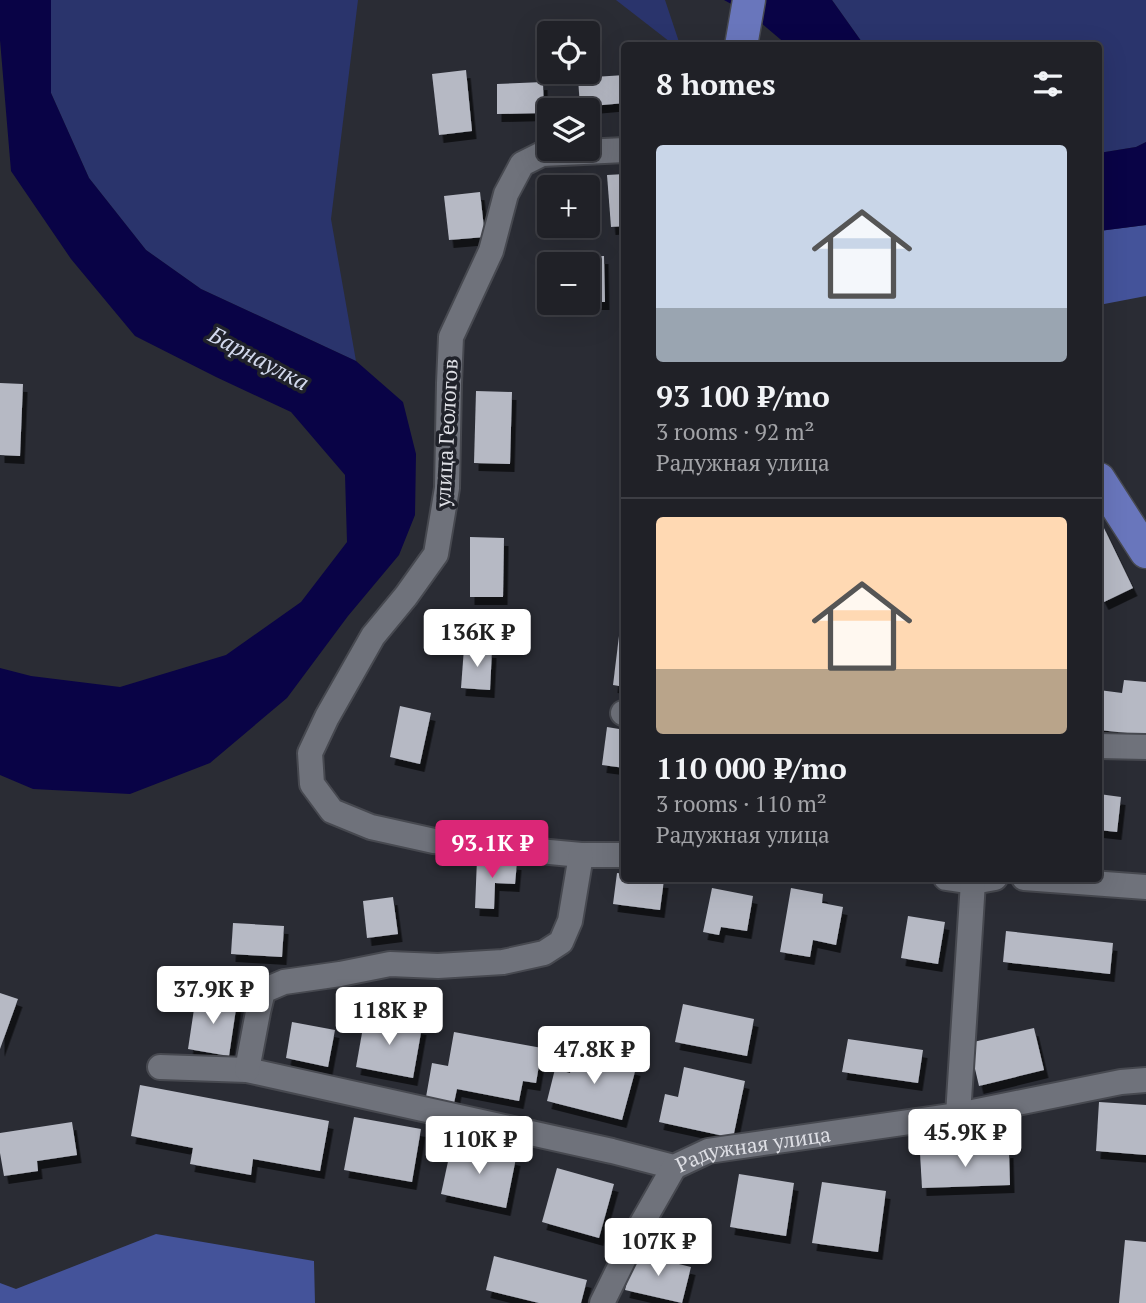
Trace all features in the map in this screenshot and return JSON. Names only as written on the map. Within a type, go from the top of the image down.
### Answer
[{"type":"main road","points":[[742,42],[749,0]]},
{"type":"main road","points":[[1102,484],[1146,552]]},
{"type":"street","name":"улица Геологов","points":[[581,855],[433,841],[371,828],[332,811],[312,784],[310,753],[373,636],[436,554],[447,488],[451,337],[491,251],[506,194],[522,164],[542,154],[621,150]]},
{"type":"street","points":[[1102,746],[1146,747]]},
{"type":"street","points":[[247,1070],[263,991],[284,982],[390,964],[438,966],[503,962],[544,953],[561,942],[570,921],[581,855],[621,855]]},
{"type":"street","points":[[958,1115],[984,882]]},
{"type":"street","points":[[1078,882],[1146,887]]},
{"type":"street","name":"Радужная улица","points":[[159,1067],[247,1070],[674,1167],[708,1151],[958,1115],[1121,1082],[1146,1080]]},
{"type":"street","points":[[602,1303],[637,1232],[674,1167]]},
{"type":"shaded area","points":[[51,0],[358,0],[331,219],[356,361],[201,289],[146,250],[89,178],[51,93]]},
{"type":"shaded area","points":[[616,0],[665,0],[679,42],[670,42]]},
{"type":"shaded area","points":[[832,0],[1146,0],[1146,142],[1136,147],[1102,153],[1102,42],[862,42]]},
{"type":"shaded area","points":[[1146,225],[1146,296],[1102,304],[1102,231]]},
{"type":"shaded area","points":[[156,1234],[314,1261],[315,1303],[0,1303],[0,1283],[16,1289]]},
{"type":"water","name":"Барнаулка","points":[[0,0],[51,0],[51,93],[89,178],[146,250],[201,289],[356,361],[403,402],[416,454],[415,515],[399,555],[348,616],[287,698],[210,763],[130,794],[33,789],[0,775],[0,668],[31,676],[120,687],[226,655],[301,602],[347,542],[345,475],[291,412],[135,336],[71,259],[11,171],[0,40]]},
{"type":"water","points":[[724,0],[832,0],[862,42],[783,42],[753,16]]},
{"type":"water","points":[[1146,142],[1146,225],[1102,231],[1102,153],[1136,147]]},
{"type":"building","points":[[466,70],[472,131],[439,135],[432,74]]},
{"type":"building","points":[[621,75],[621,103],[600,105],[600,98],[579,98],[578,84],[600,84],[600,77]]},
{"type":"building","points":[[497,84],[543,84],[544,98],[537,98],[537,113],[497,114]]},
{"type":"building","points":[[621,174],[621,226],[611,227],[607,175]]},
{"type":"building","points":[[480,192],[485,237],[449,240],[444,196]]},
{"type":"building","points":[[600,256],[604,256],[605,302],[600,302]]},
{"type":"building","points":[[0,383],[23,384],[20,456],[0,455]]},
{"type":"building","points":[[476,391],[512,392],[510,464],[474,463]]},
{"type":"building","points":[[1102,524],[1133,588],[1104,602],[1102,598]]},
{"type":"building","points":[[470,537],[504,538],[503,597],[470,597]]},
{"type":"building","points":[[619,636],[621,686],[613,685]]},
{"type":"building","points":[[464,648],[492,650],[490,690],[461,688]]},
{"type":"building","points":[[1124,680],[1146,682],[1146,735],[1102,730],[1102,690],[1122,693]]},
{"type":"building","points":[[400,706],[431,713],[420,764],[390,757]]},
{"type":"building","points":[[607,727],[621,729],[621,767],[602,765]]},
{"type":"building","points":[[1102,794],[1121,797],[1117,832],[1102,830]]},
{"type":"building","points":[[477,859],[517,862],[515,884],[495,883],[494,909],[475,908]]},
{"type":"building","points":[[617,873],[621,874],[621,882],[664,882],[660,910],[613,904]]},
{"type":"building","points":[[712,888],[753,896],[747,931],[721,927],[719,935],[703,932]]},
{"type":"building","points":[[791,888],[823,894],[822,903],[843,907],[836,945],[813,940],[810,957],[780,952]]},
{"type":"building","points":[[393,897],[398,934],[367,938],[363,901]]},
{"type":"building","points":[[908,916],[945,922],[938,964],[901,958]]},
{"type":"building","points":[[233,923],[284,926],[282,957],[231,954]]},
{"type":"building","points":[[1006,931],[1113,943],[1110,974],[1003,962]]},
{"type":"building","points":[[0,993],[18,999],[0,1049]]},
{"type":"building","points":[[196,996],[237,1002],[229,1056],[188,1049]]},
{"type":"building","points":[[683,1004],[754,1019],[747,1056],[675,1042]]},
{"type":"building","points":[[365,1016],[422,1027],[413,1078],[356,1067]]},
{"type":"building","points":[[292,1022],[335,1030],[328,1067],[286,1058]]},
{"type":"building","points":[[1034,1028],[1044,1070],[979,1086],[969,1043]]},
{"type":"building","points":[[454,1032],[542,1048],[536,1083],[523,1081],[519,1101],[457,1089],[454,1103],[426,1097],[432,1063],[448,1066]]},
{"type":"building","points":[[848,1039],[923,1050],[918,1083],[842,1072]]},
{"type":"building","points":[[576,1052],[636,1068],[622,1120],[547,1101],[555,1069],[570,1073]]},
{"type":"building","points":[[684,1067],[745,1081],[733,1138],[659,1122],[665,1094],[678,1097]]},
{"type":"building","points":[[140,1085],[329,1121],[320,1171],[253,1159],[251,1175],[190,1164],[193,1148],[131,1136]]},
{"type":"building","points":[[1099,1102],[1146,1105],[1146,1155],[1096,1151]]},
{"type":"building","points":[[354,1117],[421,1129],[412,1182],[344,1170]]},
{"type":"building","points":[[72,1122],[77,1155],[37,1161],[38,1171],[4,1176],[0,1133]]},
{"type":"building","points":[[452,1143],[516,1158],[506,1208],[441,1194]]},
{"type":"building","points":[[1009,1150],[1010,1185],[922,1188],[920,1153]]},
{"type":"building","points":[[557,1168],[614,1184],[599,1238],[542,1222]]},
{"type":"building","points":[[739,1174],[794,1183],[786,1236],[730,1227]]},
{"type":"building","points":[[822,1182],[886,1191],[878,1252],[812,1243]]},
{"type":"building","points":[[1125,1240],[1146,1242],[1146,1303],[1119,1303]]},
{"type":"building","points":[[634,1253],[691,1267],[682,1303],[625,1290]]},
{"type":"building","points":[[494,1256],[587,1280],[581,1303],[539,1303],[486,1290]]}]
